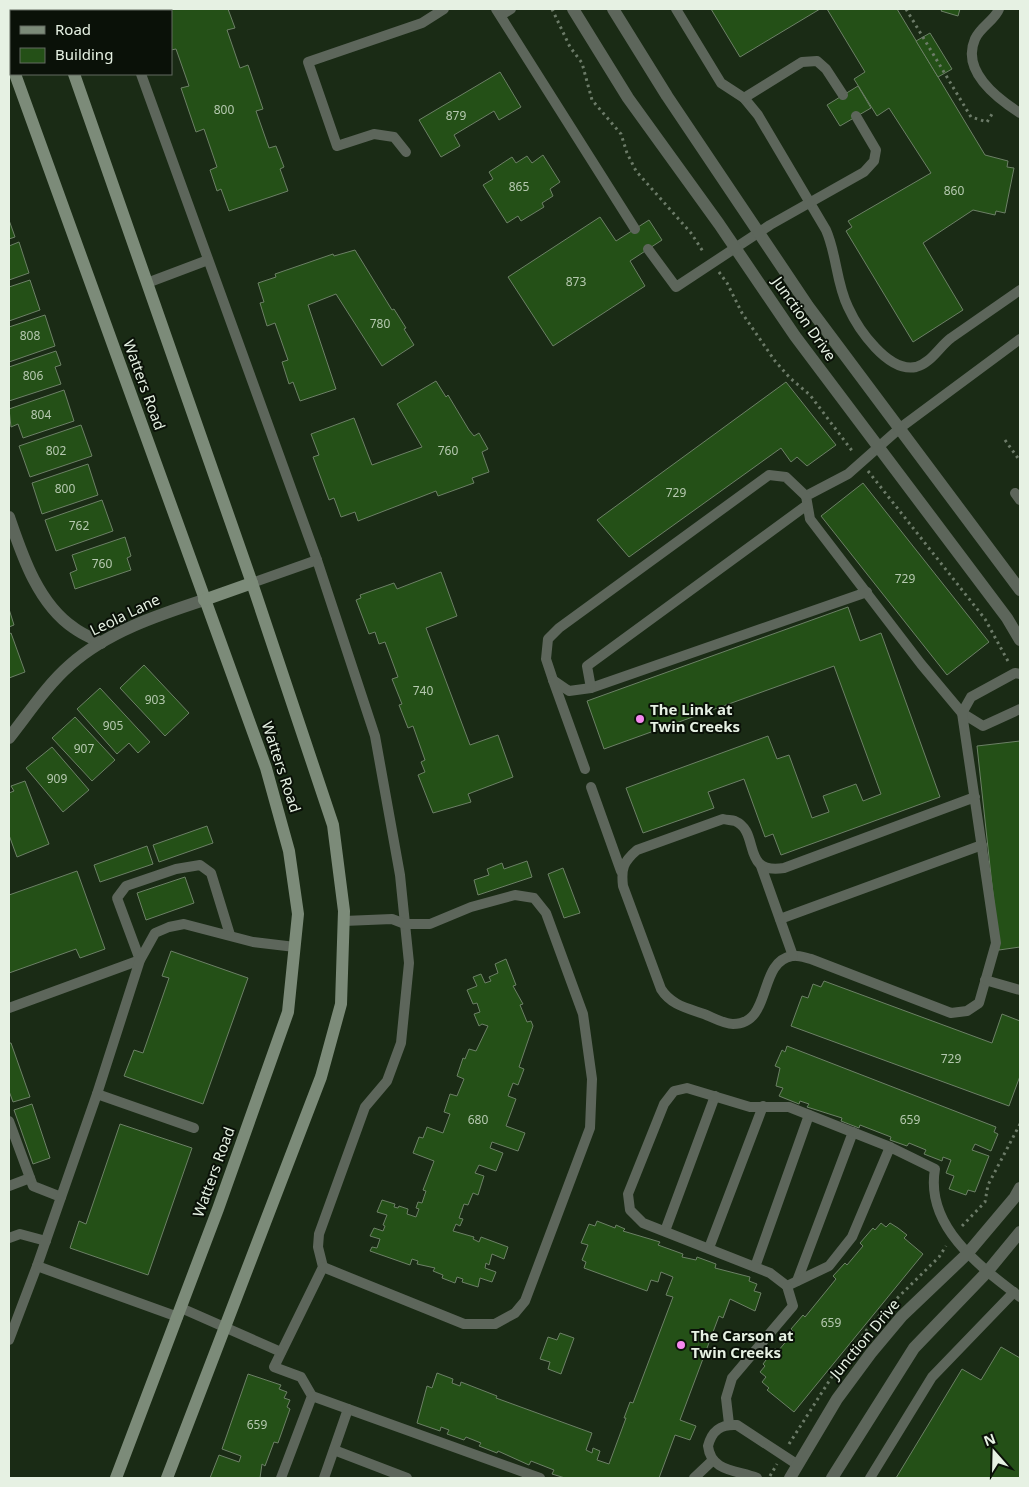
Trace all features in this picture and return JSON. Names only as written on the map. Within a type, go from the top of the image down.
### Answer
[{"type":"main road","name":"Watters Road","points":[[15,75],[266,768],[289,851],[298,914],[288,1012],[179,1313],[116,1478]]},
{"type":"main road","name":"Watters Road","points":[[74,75],[252,583],[333,825],[340,871],[344,921],[341,1004],[322,1077],[167,1478]]},
{"type":"main road","points":[[204,600],[252,583]]},
{"type":"street","name":"Junction Drive","points":[[573,9],[628,98],[795,336],[1007,618],[1020,640]]},
{"type":"street","name":"Junction Drive","points":[[613,9],[636,49],[808,306],[1020,590]]},
{"type":"street","points":[[9,518],[24,558],[53,608],[73,628],[101,643]]},
{"type":"street","name":"Leola Lane","points":[[9,738],[70,665],[101,643],[166,613],[204,600]]},
{"type":"street","name":"Junction Drive","points":[[790,1478],[837,1399],[871,1353],[902,1316],[967,1254],[1015,1197],[1020,1188]]},
{"type":"street","points":[[832,1478],[914,1348],[987,1272],[1020,1232]]},
{"type":"street","points":[[798,1465],[804,1478]]},
{"type":"lane","points":[[406,152],[394,138],[374,134],[337,146],[308,62],[422,23],[444,9]]},
{"type":"lane","points":[[511,9],[498,12],[635,229]]},
{"type":"lane","points":[[676,9],[721,83],[744,98],[758,115],[832,243],[835,266],[848,307],[862,331],[887,360],[904,368],[916,367],[931,359],[949,340],[1020,290]]},
{"type":"lane","points":[[999,9],[974,40],[972,55],[984,86],[1001,102],[1020,113]]},
{"type":"lane","points":[[744,98],[802,62],[817,61],[826,69],[843,95]]},
{"type":"lane","points":[[141,75],[317,560],[375,736],[400,875],[409,963],[401,1043],[387,1081],[365,1108],[319,1234],[318,1247],[323,1267],[274,1367],[301,1377],[312,1396],[540,1478]]},
{"type":"lane","points":[[648,249],[676,288],[758,232],[864,172],[874,161],[876,150],[856,116]]},
{"type":"lane","points":[[147,282],[208,260]]},
{"type":"lane","points":[[591,688],[587,666],[806,501],[848,474],[900,428],[1020,339]]},
{"type":"lane","points":[[585,769],[546,659],[548,639],[559,628],[769,475],[786,476],[806,501],[810,519],[921,664],[962,713],[983,726],[1020,709]]},
{"type":"lane","points":[[1020,493],[1015,493],[1020,500]]},
{"type":"lane","points":[[252,583],[317,560]]},
{"type":"lane","points":[[553,680],[569,691],[591,688],[867,592]]},
{"type":"lane","points":[[591,787],[621,870],[623,886],[661,989],[674,1003],[731,1024],[743,1023],[754,1016],[773,972],[781,961],[793,956],[811,959],[951,1013],[967,1011],[979,1003],[996,943],[962,713],[970,697],[1017,674]]},
{"type":"lane","points":[[761,866],[772,870],[784,868],[975,798]]},
{"type":"lane","points":[[621,870],[626,859],[637,850],[723,819],[736,821],[744,830],[754,855],[761,866],[793,956]]},
{"type":"lane","points":[[780,920],[982,845]]},
{"type":"lane","points":[[140,960],[117,898],[126,886],[176,869],[200,865],[211,873],[230,936]]},
{"type":"lane","points":[[323,1267],[464,1324],[495,1324],[515,1313],[525,1301],[590,1128],[592,1079],[583,1014],[546,913],[534,898],[515,895],[471,907],[430,924],[405,924],[392,919],[344,921]]},
{"type":"lane","points":[[9,1340],[97,1094],[140,960],[155,933],[169,927],[184,924],[253,942],[295,947]]},
{"type":"lane","points":[[9,1008],[140,960]]},
{"type":"lane","points":[[985,980],[1020,990]]},
{"type":"lane","points":[[733,1424],[726,1398],[732,1378],[794,1306],[787,1286],[770,1273],[643,1223],[630,1210],[628,1194],[664,1104],[674,1092],[687,1088],[750,1107],[789,1107],[890,1146],[935,1169],[932,1185],[937,1211],[967,1254],[1017,1295],[932,1378],[870,1478]]},
{"type":"lane","points":[[97,1094],[194,1128]]},
{"type":"lane","points":[[665,1232],[715,1096]]},
{"type":"lane","points":[[709,1248],[763,1106]]},
{"type":"lane","points":[[754,1267],[810,1115]]},
{"type":"lane","points":[[9,1121],[33,1186],[61,1197]]},
{"type":"lane","points":[[797,1281],[853,1132]]},
{"type":"lane","points":[[787,1286],[829,1266],[852,1237],[890,1146]]},
{"type":"lane","points":[[9,1186],[30,1178]]},
{"type":"lane","points":[[9,1238],[20,1234],[46,1241]]},
{"type":"lane","points":[[37,1266],[179,1313],[225,1326],[281,1352]]},
{"type":"lane","points":[[281,1478],[312,1396]]},
{"type":"lane","points":[[324,1478],[348,1409]]},
{"type":"lane","points":[[757,1478],[718,1466],[712,1460],[708,1446],[710,1438],[721,1426],[733,1424],[798,1465]]},
{"type":"lane","points":[[334,1450],[407,1478]]},
{"type":"lane","points":[[694,1478],[712,1460]]},
{"type":"path","points":[[552,9],[570,47],[582,63],[592,100],[621,134],[627,153],[636,171],[691,233],[727,283],[742,313],[776,361],[790,378],[810,395],[861,463],[985,619],[1017,674]]},
{"type":"path","points":[[906,9],[972,117],[987,122],[992,114]]},
{"type":"path","points":[[1004,440],[1020,461]]},
{"type":"building","points":[[228,9],[235,28],[227,30],[240,68],[248,65],[263,109],[256,111],[269,148],[276,146],[284,167],[280,169],[288,191],[229,211],[221,189],[217,191],[210,170],[217,167],[204,129],[196,132],[181,88],[189,86],[176,49],[172,50],[172,10],[158,10]]},
{"type":"building","points":[[711,9],[820,9],[740,57]]},
{"type":"building","points":[[827,9],[897,9],[985,155],[1008,161],[1007,167],[1014,168],[1005,213],[996,211],[995,215],[973,210],[923,243],[963,310],[913,342],[846,231],[852,227],[848,221],[931,173],[889,108],[877,116],[854,79],[865,72]]},
{"type":"building","points":[[942,9],[960,9],[958,16],[941,11]]},
{"type":"building","points":[[930,33],[952,69],[938,77],[916,41]]},
{"type":"building","points":[[500,72],[521,107],[499,120],[494,111],[454,135],[460,146],[441,157],[419,120]]},
{"type":"building","points":[[858,86],[871,108],[840,126],[827,105]]},
{"type":"building","points":[[543,155],[560,182],[550,189],[553,196],[542,203],[544,207],[521,221],[518,216],[507,223],[483,185],[493,179],[489,172],[512,157],[516,163],[527,156],[532,163]]},
{"type":"building","points":[[600,217],[616,241],[649,220],[662,240],[630,261],[645,286],[553,346],[508,277]]},
{"type":"building","points":[[9,220],[15,237],[9,239]]},
{"type":"building","points":[[19,242],[29,273],[9,280],[9,246]]},
{"type":"building","points":[[355,250],[392,310],[394,309],[406,328],[404,329],[414,345],[382,366],[336,294],[308,305],[336,389],[300,401],[293,382],[289,384],[282,362],[288,360],[275,323],[267,326],[260,303],[264,302],[258,283],[276,277],[275,274],[333,254],[334,256]]},
{"type":"building","points":[[30,280],[40,310],[9,321],[9,287]]},
{"type":"building","points":[[45,315],[55,346],[9,362],[9,327]]},
{"type":"building","points":[[56,351],[61,365],[55,367],[61,384],[9,401],[9,367]]},
{"type":"building","points":[[436,381],[446,397],[448,395],[469,430],[474,436],[479,433],[488,449],[482,452],[489,472],[472,478],[474,483],[438,496],[436,491],[358,521],[355,512],[341,517],[334,498],[329,500],[313,457],[319,455],[311,434],[354,418],[372,465],[422,447],[397,404]]},
{"type":"building","points":[[786,382],[836,445],[807,466],[797,457],[791,462],[781,448],[629,557],[597,520]]},
{"type":"building","points":[[64,390],[74,421],[23,438],[18,424],[11,427],[9,409]]},
{"type":"building","points":[[81,425],[92,456],[30,477],[19,446]]},
{"type":"building","points":[[88,464],[98,495],[42,514],[32,483]]},
{"type":"building","points":[[863,483],[989,642],[947,675],[821,516]]},
{"type":"building","points":[[102,500],[113,531],[56,551],[45,520]]},
{"type":"building","points":[[125,537],[131,556],[127,558],[131,570],[75,589],[70,573],[77,570],[72,555]]},
{"type":"building","points":[[441,572],[457,616],[426,628],[470,745],[498,735],[513,777],[468,794],[471,802],[433,813],[418,775],[425,772],[421,762],[425,760],[413,726],[408,728],[399,705],[402,704],[392,679],[398,677],[385,642],[379,644],[375,632],[369,634],[356,600],[361,598],[360,595],[394,583],[397,589]]},
{"type":"building","name":"The Link at Twin Creeks","points":[[848,607],[860,641],[881,633],[940,797],[781,855],[773,834],[765,837],[744,779],[708,792],[714,808],[643,833],[626,788],[768,736],[777,759],[789,755],[812,818],[829,812],[823,796],[856,784],[863,801],[881,794],[834,666],[604,749],[587,701]]},
{"type":"building","points":[[9,609],[14,625],[9,627]]},
{"type":"building","points":[[11,633],[25,672],[9,678],[9,634]]},
{"type":"building","points":[[144,665],[189,713],[165,736],[120,688]]},
{"type":"building","points":[[100,688],[150,742],[138,753],[129,743],[117,754],[77,709]]},
{"type":"building","points":[[75,717],[115,760],[92,781],[52,738]]},
{"type":"building","points":[[1020,741],[1020,947],[999,950],[977,746]]},
{"type":"building","points":[[52,747],[89,790],[63,812],[26,768]]},
{"type":"building","points":[[25,781],[49,844],[17,857],[9,835],[9,793],[14,791],[11,786]]},
{"type":"building","points":[[207,826],[213,843],[159,862],[153,845]]},
{"type":"building","points":[[147,846],[153,864],[100,882],[94,865]]},
{"type":"building","points":[[527,861],[532,877],[478,895],[474,880],[489,875],[487,869],[502,863],[504,869]]},
{"type":"building","points":[[563,868],[580,913],[564,918],[548,874]]},
{"type":"building","points":[[77,871],[105,949],[80,958],[76,949],[9,973],[9,895]]},
{"type":"building","points":[[185,877],[194,903],[146,920],[137,893]]},
{"type":"building","points":[[171,951],[248,978],[203,1104],[124,1076],[134,1050],[143,1053],[169,978],[162,976]]},
{"type":"building","points":[[506,959],[516,985],[513,986],[523,1004],[520,1005],[527,1022],[531,1021],[533,1026],[519,1067],[524,1069],[518,1085],[513,1083],[508,1096],[516,1099],[506,1126],[525,1133],[518,1151],[492,1142],[490,1148],[503,1153],[496,1171],[479,1165],[475,1173],[484,1176],[478,1195],[473,1193],[468,1205],[464,1204],[459,1218],[463,1219],[460,1226],[456,1224],[453,1231],[474,1237],[473,1239],[479,1242],[481,1237],[508,1247],[504,1259],[492,1254],[489,1265],[486,1263],[485,1268],[496,1272],[492,1282],[480,1278],[478,1287],[462,1282],[463,1279],[457,1277],[455,1283],[442,1278],[443,1275],[433,1271],[435,1268],[417,1264],[418,1261],[412,1259],[410,1265],[370,1251],[372,1247],[377,1248],[380,1239],[370,1236],[374,1228],[383,1231],[385,1226],[383,1225],[387,1215],[377,1212],[382,1200],[395,1204],[394,1207],[398,1208],[399,1206],[408,1209],[407,1214],[416,1217],[419,1209],[416,1208],[418,1202],[422,1203],[426,1191],[423,1190],[434,1161],[413,1153],[419,1137],[423,1138],[427,1127],[443,1133],[450,1114],[444,1112],[450,1094],[457,1096],[464,1079],[457,1076],[463,1058],[465,1059],[469,1049],[476,1051],[488,1026],[482,1024],[479,1026],[474,1014],[480,1012],[477,1003],[473,1004],[467,990],[477,986],[473,977],[481,974],[485,983],[491,981],[489,977],[498,973],[495,964]]},
{"type":"building","points":[[824,981],[992,1043],[1002,1014],[1020,1021],[1020,1076],[1009,1106],[791,1026],[802,996],[808,998],[813,984],[821,987]]},
{"type":"building","points":[[9,1043],[11,1043],[30,1097],[13,1102],[9,1091]]},
{"type":"building","points":[[787,1046],[996,1127],[994,1132],[998,1134],[991,1151],[975,1144],[972,1150],[989,1156],[975,1192],[968,1190],[966,1195],[949,1189],[954,1176],[946,1173],[951,1160],[943,1157],[942,1161],[924,1154],[926,1150],[909,1143],[907,1146],[890,1140],[891,1137],[860,1125],[859,1128],[841,1121],[842,1118],[807,1107],[809,1104],[800,1101],[799,1104],[779,1096],[783,1088],[776,1086],[780,1068],[775,1066],[782,1050],[785,1052]]},
{"type":"building","points":[[32,1104],[50,1158],[33,1164],[14,1110]]},
{"type":"building","points":[[120,1124],[192,1148],[148,1275],[70,1248],[79,1221],[86,1224]]},
{"type":"building","name":"The Carson at Twin Creeks","points":[[597,1221],[615,1228],[616,1225],[625,1229],[623,1231],[660,1242],[658,1245],[683,1254],[682,1257],[696,1260],[697,1257],[716,1264],[715,1268],[750,1277],[749,1281],[757,1284],[754,1291],[761,1293],[755,1311],[730,1299],[723,1318],[719,1316],[680,1420],[696,1426],[690,1440],[675,1435],[659,1478],[565,1478],[552,1474],[554,1470],[531,1461],[529,1465],[498,1451],[497,1453],[479,1446],[481,1443],[466,1437],[464,1440],[447,1434],[449,1430],[441,1427],[440,1431],[417,1423],[427,1386],[432,1388],[437,1373],[453,1379],[452,1383],[460,1386],[461,1382],[497,1396],[496,1398],[592,1433],[586,1450],[592,1453],[593,1448],[600,1451],[597,1460],[609,1464],[630,1402],[633,1403],[673,1297],[666,1295],[673,1277],[661,1272],[658,1282],[651,1280],[647,1291],[584,1268],[586,1262],[582,1260],[588,1245],[581,1243],[589,1224],[595,1226]]},
{"type":"building","name":"The Carson at Twin Creeks","points":[[881,1223],[886,1227],[890,1223],[898,1228],[907,1235],[904,1238],[923,1254],[794,1412],[767,1390],[769,1388],[762,1382],[766,1377],[760,1372],[765,1366],[763,1364],[775,1348],[778,1351],[794,1332],[791,1329],[803,1315],[805,1317],[836,1279],[833,1276],[845,1263],[847,1265],[863,1246],[860,1243],[873,1228],[875,1230]]},
{"type":"building","points":[[560,1333],[574,1338],[561,1374],[548,1369],[550,1362],[540,1359],[548,1337],[557,1340]]},
{"type":"building","points":[[1001,1347],[1020,1358],[1020,1478],[896,1478],[962,1369],[981,1380]]},
{"type":"building","points":[[248,1374],[281,1385],[279,1389],[287,1392],[284,1398],[290,1400],[287,1407],[290,1409],[278,1443],[274,1442],[265,1466],[262,1464],[260,1478],[210,1478],[219,1455],[239,1462],[241,1456],[222,1449]]},
{"type":"place","name":"The Link at Twin Creeks","points":[[640,719]]},
{"type":"place","name":"The Carson at Twin Creeks","points":[[681,1345]]}]
